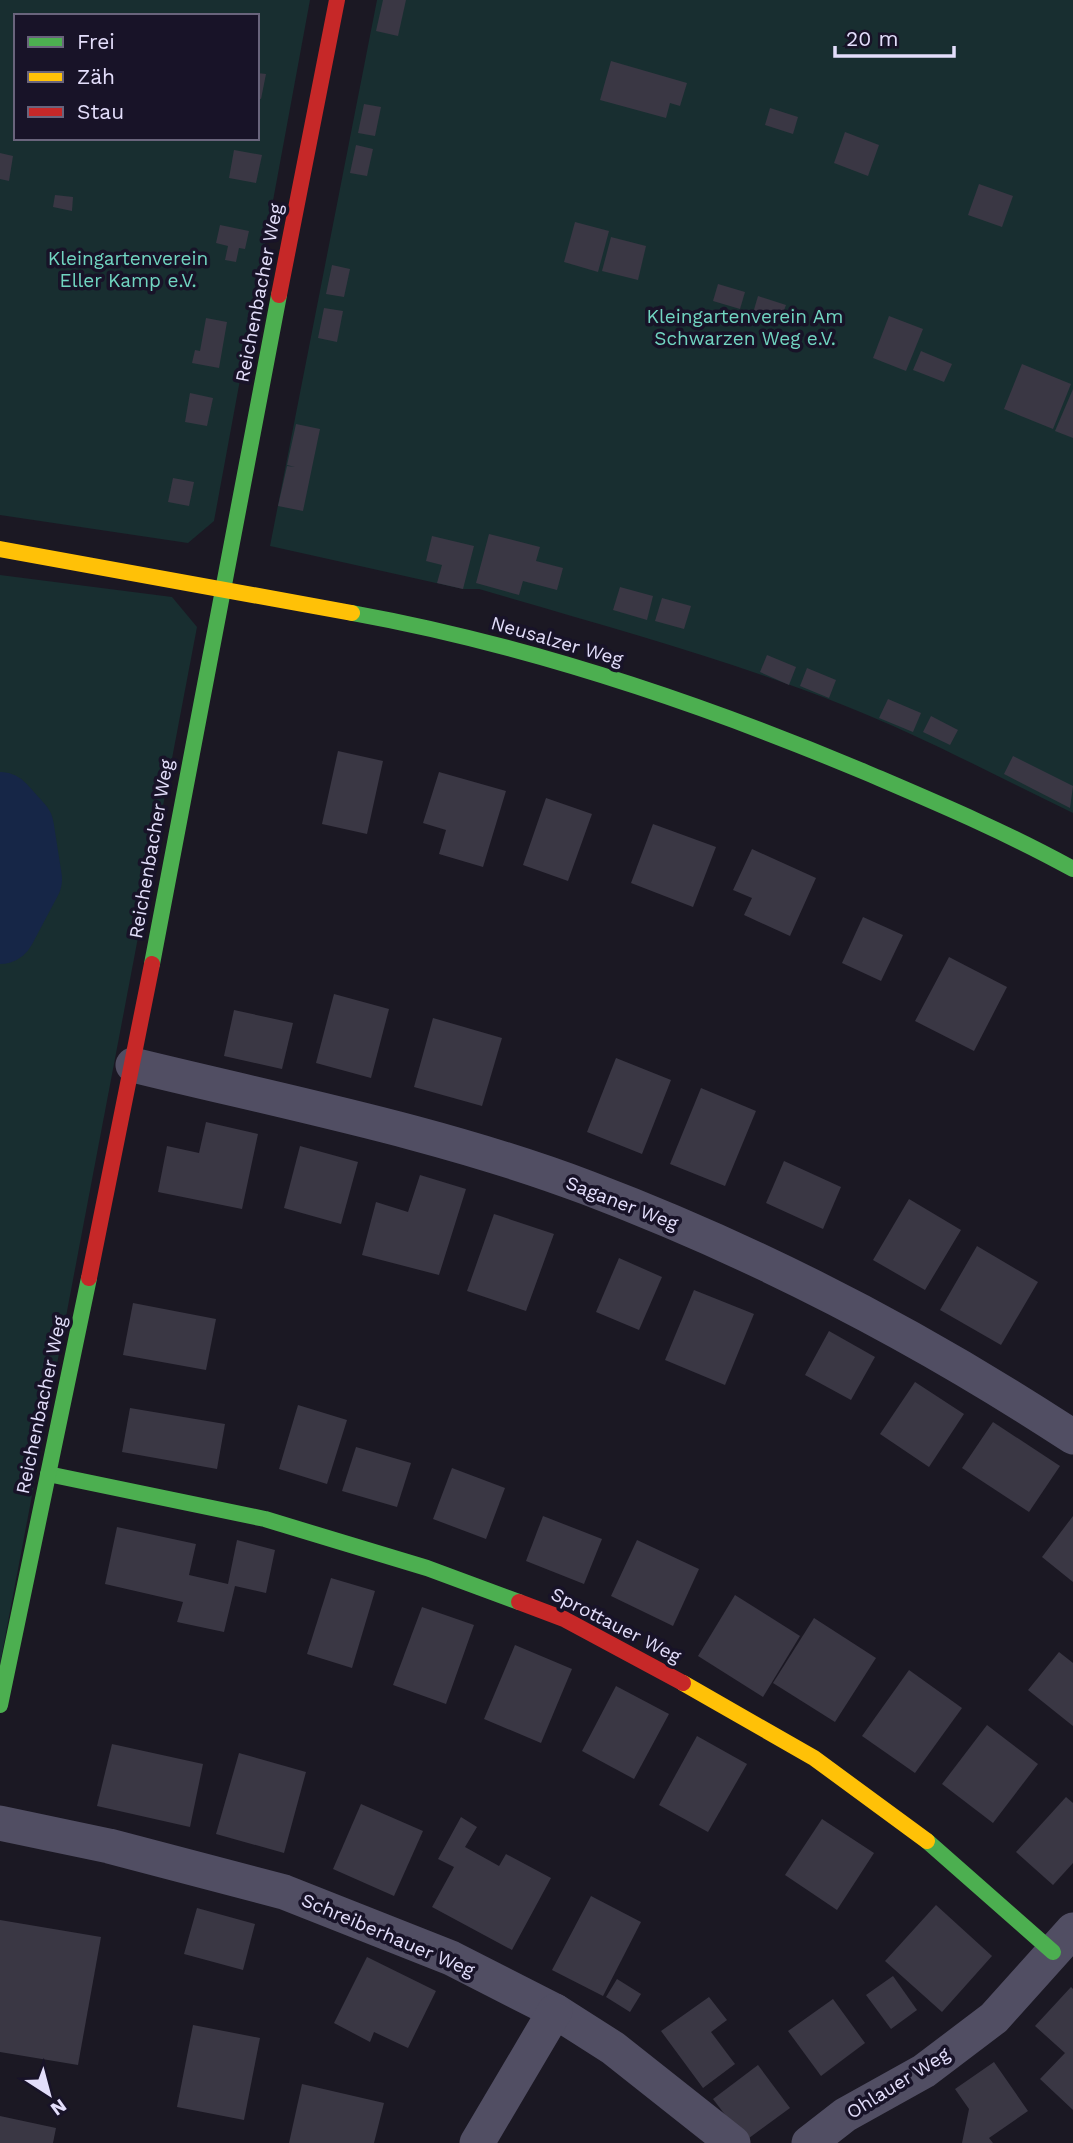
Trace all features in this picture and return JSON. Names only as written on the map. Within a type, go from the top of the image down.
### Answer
[{"type":"street","name":"Reichenbacher Weg","points":[[0,1705],[133,1065],[221,587],[337,0]]},
{"type":"street","name":"Neusalzer Weg","points":[[0,549],[430,627],[640,687],[802,746],[1006,832],[1073,869]]},
{"type":"street","name":"Saganer Weg","points":[[133,1065],[407,1131],[587,1187],[761,1259],[923,1344],[1073,1437]]},
{"type":"street","name":"Sprottauer Weg","points":[[48,1474],[265,1519],[427,1568],[564,1619],[693,1688],[814,1758],[1063,1941]]},
{"type":"street","name":"Schreiberhauer Weg","points":[[0,1823],[109,1846],[284,1892],[452,1958],[555,2011],[613,2048],[733,2143]]},
{"type":"street","name":"Ohlauer Weg","points":[[809,2143],[845,2115],[924,2071],[984,2025],[1063,1941]]},
{"type":"street","points":[[477,2143],[555,2011]]},
{"type":"green space","name":"Kleingartenverein Eller Kamp e.V.","points":[[0,0],[310,0],[214,521],[188,543],[0,515]]},
{"type":"green space","name":"Kleingartenverein Am Schwarzen Weg e.V.","points":[[377,0],[1073,0],[1073,813],[901,730],[754,672],[479,589],[463,589],[270,546]]},
{"type":"green space","points":[[0,575],[172,597],[197,627],[0,1664]]},
{"type":"building","points":[[383,0],[406,0],[398,36],[376,31]]},
{"type":"building","points":[[611,61],[687,83],[680,106],[670,103],[666,118],[600,100]]},
{"type":"building","points":[[259,73],[266,74],[259,98]]},
{"type":"building","points":[[364,104],[381,107],[375,136],[358,133]]},
{"type":"building","points":[[770,108],[798,117],[793,134],[765,125]]},
{"type":"building","points":[[845,132],[879,145],[868,176],[834,163]]},
{"type":"building","points":[[356,145],[373,149],[367,176],[350,173]]},
{"type":"building","points":[[234,150],[262,155],[256,183],[229,178]]},
{"type":"building","points":[[0,153],[13,156],[9,181],[0,179]]},
{"type":"building","points":[[979,184],[1013,196],[1002,227],[968,215]]},
{"type":"building","points":[[55,195],[73,197],[72,211],[53,207]]},
{"type":"building","points":[[575,222],[609,231],[598,272],[564,262]]},
{"type":"building","points":[[220,225],[249,231],[245,249],[239,248],[236,262],[225,260],[228,246],[216,243]]},
{"type":"building","points":[[611,237],[646,246],[638,280],[602,271]]},
{"type":"building","points":[[332,265],[350,269],[344,297],[326,294]]},
{"type":"building","points":[[718,284],[745,292],[740,309],[713,301]]},
{"type":"building","points":[[758,296],[786,305],[780,321],[753,313]]},
{"type":"building","points":[[324,308],[343,311],[337,342],[318,338]]},
{"type":"building","points":[[889,316],[923,329],[906,371],[873,358]]},
{"type":"building","points":[[206,318],[227,322],[219,368],[192,363],[195,350],[200,351]]},
{"type":"building","points":[[921,351],[952,364],[944,382],[913,370]]},
{"type":"building","points":[[1022,364],[1071,384],[1053,429],[1004,409]]},
{"type":"building","points":[[1073,389],[1073,438],[1055,431]]},
{"type":"building","points":[[190,393],[213,398],[207,426],[185,422]]},
{"type":"building","points":[[296,424],[320,429],[303,511],[278,506],[287,466],[295,467],[287,465]]},
{"type":"building","points":[[173,478],[194,482],[189,506],[168,502]]},
{"type":"building","points":[[489,534],[540,547],[536,561],[563,568],[557,590],[523,581],[519,595],[476,583]]},
{"type":"building","points":[[432,536],[474,546],[463,589],[437,583],[442,565],[426,561]]},
{"type":"building","points":[[620,587],[653,596],[647,620],[613,610]]},
{"type":"building","points":[[662,598],[691,606],[684,629],[655,621]]},
{"type":"building","points":[[767,655],[796,667],[789,685],[760,672]]},
{"type":"building","points":[[807,668],[836,680],[829,698],[800,686]]},
{"type":"building","points":[[888,699],[921,713],[913,732],[879,718]]},
{"type":"building","points":[[931,716],[958,730],[950,745],[923,732]]},
{"type":"building","points":[[338,751],[383,761],[367,834],[322,824]]},
{"type":"building","points":[[1013,756],[1073,786],[1070,808],[1004,774]]},
{"type":"building","points":[[439,772],[506,791],[483,867],[439,854],[446,830],[423,823]]},
{"type":"building","points":[[546,798],[592,814],[568,881],[523,865]]},
{"type":"building","points":[[653,824],[716,847],[693,907],[631,883]]},
{"type":"building","points":[[752,849],[816,878],[790,936],[744,915],[752,898],[733,890]]},
{"type":"building","points":[[863,917],[903,935],[881,981],[842,963]]},
{"type":"building","points":[[949,957],[1007,987],[974,1051],[915,1021]]},
{"type":"building","points":[[334,994],[389,1009],[371,1078],[316,1063]]},
{"type":"building","points":[[234,1010],[293,1023],[282,1069],[224,1056]]},
{"type":"building","points":[[433,1018],[502,1038],[482,1106],[414,1087]]},
{"type":"building","points":[[616,1058],[671,1080],[642,1154],[587,1132]]},
{"type":"building","points":[[701,1088],[756,1111],[725,1186],[670,1164]]},
{"type":"building","points":[[206,1122],[258,1134],[242,1209],[158,1192],[167,1146],[199,1153]]},
{"type":"building","points":[[300,1146],[358,1162],[341,1224],[284,1208]]},
{"type":"building","points":[[784,1161],[841,1187],[823,1229],[766,1203]]},
{"type":"building","points":[[420,1175],[466,1189],[439,1275],[362,1255],[376,1202],[408,1212]]},
{"type":"building","points":[[909,1199],[961,1230],[925,1290],[873,1260]]},
{"type":"building","points":[[494,1214],[554,1234],[526,1311],[467,1291]]},
{"type":"building","points":[[977,1246],[1038,1282],[1001,1345],[940,1310]]},
{"type":"building","points":[[619,1258],[662,1277],[639,1330],[596,1312]]},
{"type":"building","points":[[694,1290],[754,1314],[725,1385],[665,1360]]},
{"type":"building","points":[[133,1303],[216,1319],[206,1370],[123,1355]]},
{"type":"building","points":[[829,1331],[875,1357],[851,1400],[805,1375]]},
{"type":"building","points":[[915,1382],[964,1414],[929,1467],[880,1434]]},
{"type":"building","points":[[298,1405],[347,1420],[327,1484],[279,1469]]},
{"type":"building","points":[[130,1408],[225,1424],[217,1469],[122,1452]]},
{"type":"building","points":[[993,1422],[1060,1466],[1029,1512],[962,1468]]},
{"type":"building","points":[[356,1447],[411,1463],[397,1507],[342,1491]]},
{"type":"building","points":[[452,1468],[505,1488],[486,1539],[433,1519]]},
{"type":"building","points":[[543,1516],[602,1539],[584,1584],[526,1561]]},
{"type":"building","points":[[1073,1516],[1073,1582],[1042,1557]]},
{"type":"building","points":[[117,1527],[196,1544],[189,1575],[228,1584],[237,1540],[275,1550],[266,1593],[235,1586],[224,1632],[177,1622],[183,1602],[105,1584]]},
{"type":"building","points":[[637,1540],[699,1569],[673,1626],[611,1596]]},
{"type":"building","points":[[331,1578],[375,1591],[352,1668],[307,1654]]},
{"type":"building","points":[[735,1595],[800,1636],[763,1697],[698,1656]]},
{"type":"building","points":[[422,1607],[474,1625],[446,1704],[393,1685]]},
{"type":"building","points":[[814,1618],[876,1658],[835,1722],[773,1683]]},
{"type":"building","points":[[515,1645],[572,1669],[541,1743],[484,1719]]},
{"type":"building","points":[[1059,1652],[1073,1663],[1073,1726],[1028,1690]]},
{"type":"building","points":[[909,1670],[962,1708],[915,1773],[862,1736]]},
{"type":"building","points":[[616,1686],[669,1714],[634,1779],[582,1751]]},
{"type":"building","points":[[987,1725],[1038,1764],[993,1823],[942,1784]]},
{"type":"building","points":[[697,1736],[747,1764],[708,1832],[659,1805]]},
{"type":"building","points":[[112,1744],[203,1764],[190,1827],[97,1806]]},
{"type":"building","points":[[239,1753],[306,1772],[284,1853],[216,1834]]},
{"type":"building","points":[[1066,1797],[1073,1803],[1073,1863],[1053,1885],[1016,1852]]},
{"type":"building","points":[[361,1804],[423,1831],[394,1896],[333,1869]]},
{"type":"building","points":[[461,1817],[477,1827],[465,1847],[499,1866],[506,1854],[551,1878],[512,1950],[432,1907],[454,1867],[438,1859]]},
{"type":"building","points":[[822,1819],[874,1853],[837,1910],[785,1875]]},
{"type":"building","points":[[591,1896],[641,1922],[603,1996],[552,1970]]},
{"type":"building","points":[[936,1905],[992,1956],[942,2012],[885,1961]]},
{"type":"building","points":[[197,1908],[255,1924],[243,1970],[184,1954]]},
{"type":"building","points":[[0,1920],[101,1937],[78,2065],[0,2052]]},
{"type":"building","points":[[367,1957],[436,1991],[408,2048],[374,2032],[370,2042],[334,2023]]},
{"type":"building","points":[[893,1976],[917,2010],[891,2029],[866,1995]]},
{"type":"building","points":[[617,1979],[641,1994],[630,2012],[606,1997]]},
{"type":"building","points":[[1071,1987],[1073,2110],[1040,2079],[1065,2053],[1035,2026]]},
{"type":"building","points":[[709,1997],[727,2020],[711,2032],[735,2064],[703,2088],[661,2031]]},
{"type":"building","points":[[833,1999],[865,2043],[821,2076],[788,2031]]},
{"type":"building","points":[[193,2025],[260,2038],[244,2120],[177,2107]]},
{"type":"building","points":[[994,2062],[1028,2111],[989,2138],[993,2143],[962,2143],[969,2109],[955,2089]]},
{"type":"building","points":[[758,2065],[790,2108],[745,2141],[713,2099]]},
{"type":"building","points":[[302,2084],[384,2103],[374,2143],[289,2143]]},
{"type":"building","points":[[0,2116],[56,2128],[53,2143],[0,2143]]},
{"type":"waterway","points":[[0,808],[18,828],[26,879],[0,928]]},
{"type":"traffic: fast","points":[[152,964],[279,295]]},
{"type":"traffic: fast","points":[[352,613],[418,626],[549,659],[678,700],[867,773],[997,830],[1073,869]]},
{"type":"traffic: fast","points":[[0,1705],[89,1278]]},
{"type":"traffic: fast","points":[[48,1474],[265,1519],[427,1568],[519,1602]]},
{"type":"traffic: fast","points":[[927,1841],[1053,1952]]},
{"type":"traffic: slow","points":[[0,549],[352,613]]},
{"type":"traffic: slow","points":[[683,1683],[814,1758],[927,1841]]},
{"type":"traffic: jam","points":[[279,295],[337,0]]},
{"type":"traffic: jam","points":[[89,1278],[152,964]]},
{"type":"traffic: jam","points":[[519,1602],[564,1619],[683,1683]]}]
